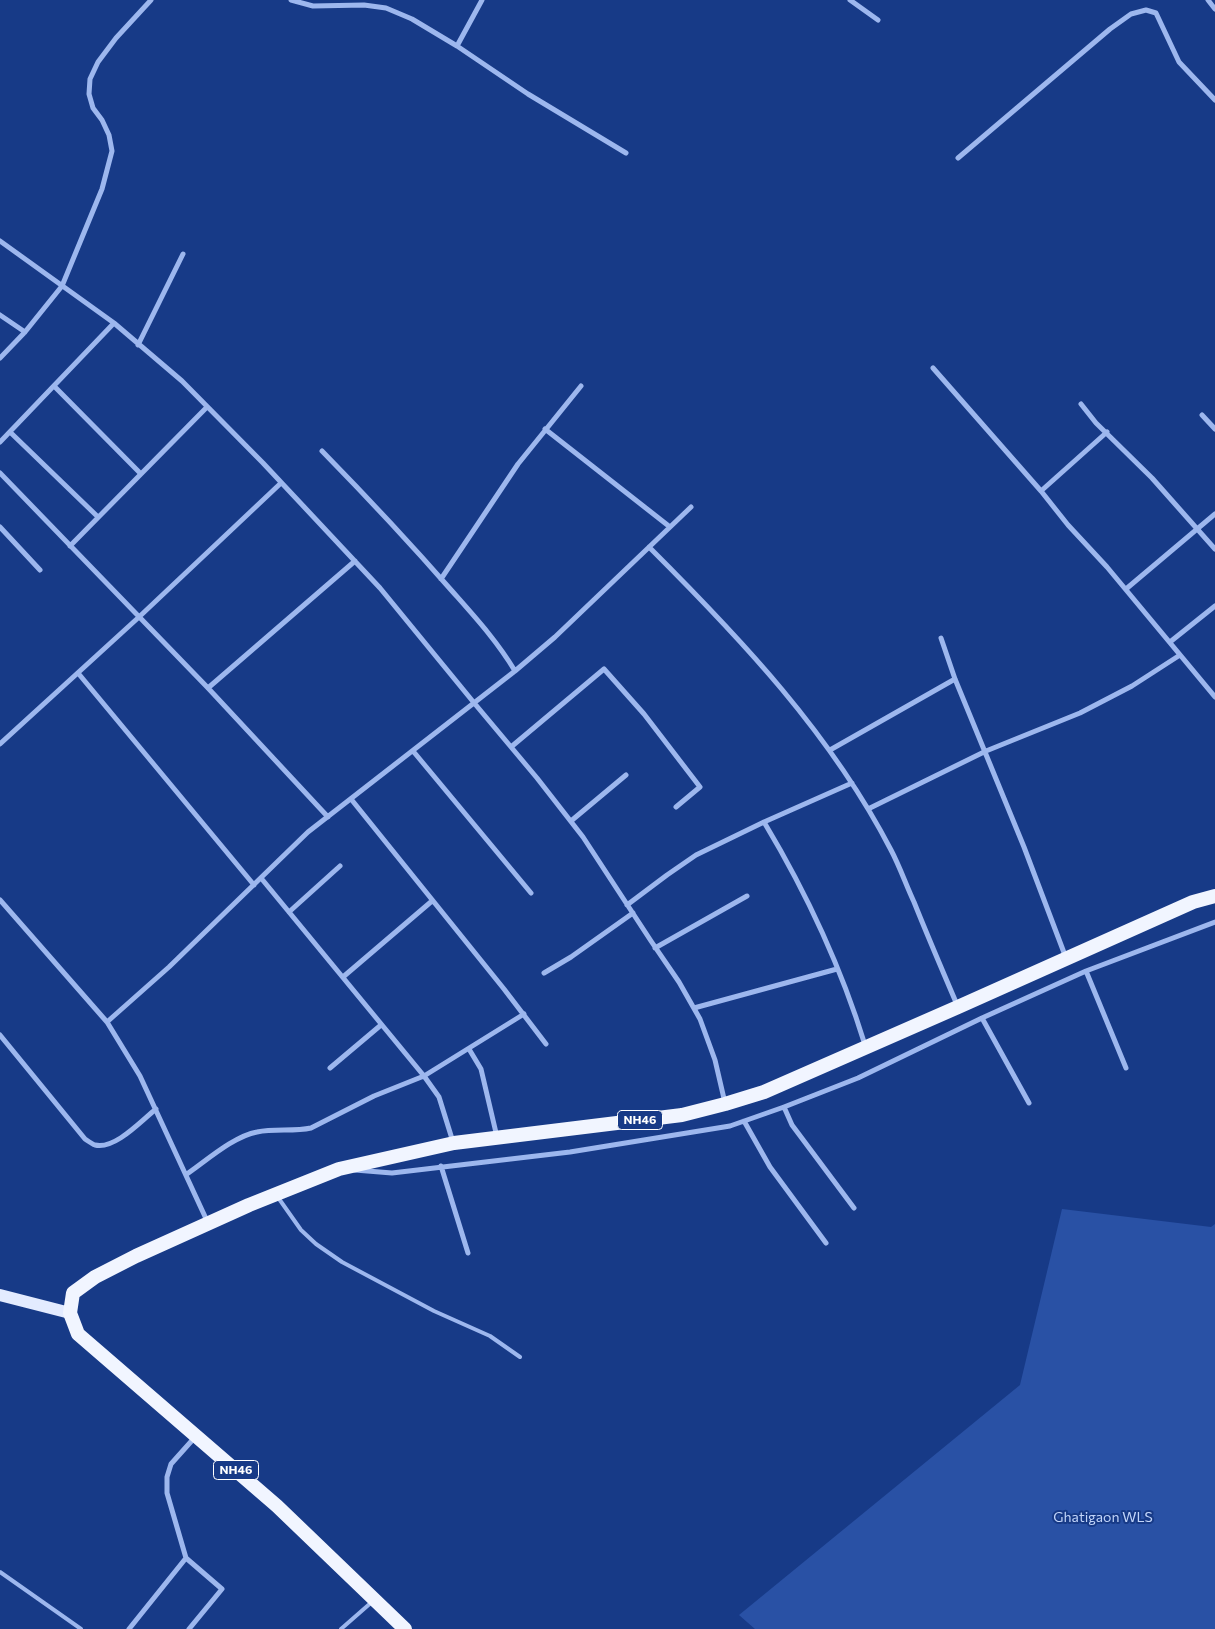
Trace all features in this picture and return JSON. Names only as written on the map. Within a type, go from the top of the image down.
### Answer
[{"type":"highway","name":"NH46","points":[[404,1629],[277,1506],[78,1334],[70,1313],[74,1293],[95,1277],[136,1256],[276,1194],[339,1169],[454,1143],[682,1115],[764,1092],[1193,902],[1215,896]]},
{"type":"main road","points":[[0,1295],[70,1313]]},
{"type":"street","points":[[0,358],[25,332],[62,286],[102,189],[112,151],[109,135],[102,120],[93,108],[89,94],[90,79],[98,62],[116,38],[151,0]]},
{"type":"street","points":[[291,0],[314,6],[364,5],[386,8],[412,19],[457,46],[528,94],[626,153]]},
{"type":"street","points":[[457,46],[482,0]]},
{"type":"street","points":[[850,0],[878,20]]},
{"type":"street","points":[[1208,0],[1215,9]]},
{"type":"street","points":[[958,158],[1110,29],[1131,14],[1146,10],[1156,13],[1179,62],[1215,100]]},
{"type":"street","points":[[0,241],[114,323],[182,381],[380,588],[571,821],[680,982],[694,1008],[715,1060],[725,1104]]},
{"type":"street","points":[[138,345],[184,254]]},
{"type":"street","points":[[0,315],[25,332]]},
{"type":"street","points":[[0,442],[114,323]]},
{"type":"street","points":[[933,368],[1126,590],[1215,697]]},
{"type":"street","points":[[54,386],[141,474]]},
{"type":"street","points":[[441,579],[518,464],[581,386]]},
{"type":"street","points":[[1081,404],[1152,478],[1215,549]]},
{"type":"street","points":[[70,546],[207,407]]},
{"type":"street","points":[[1202,415],[1215,429]]},
{"type":"street","points":[[545,429],[670,527]]},
{"type":"street","points":[[10,432],[98,517]]},
{"type":"street","points":[[1041,491],[1106,432]]},
{"type":"street","points":[[322,452],[381,511],[502,648],[515,671]]},
{"type":"street","points":[[0,473],[208,688],[328,816]]},
{"type":"street","points":[[0,744],[139,617],[281,483]]},
{"type":"street","points":[[107,1022],[169,967],[308,832],[515,671],[555,637],[691,507]]},
{"type":"street","points":[[1126,590],[1215,514]]},
{"type":"street","points":[[0,527],[40,570]]},
{"type":"street","points":[[649,547],[715,614],[785,691],[830,750],[868,808],[892,852],[958,1007]]},
{"type":"street","points":[[208,688],[355,561]]},
{"type":"street","points":[[1170,642],[1215,606]]},
{"type":"street","points":[[941,638],[955,679],[986,751],[1066,959]]},
{"type":"street","points":[[868,808],[986,751],[1080,713],[1132,686],[1180,654]]},
{"type":"street","points":[[511,747],[604,669],[644,714],[700,787],[676,807]]},
{"type":"street","points":[[78,673],[254,885]]},
{"type":"street","points":[[830,750],[955,679]]},
{"type":"street","points":[[413,751],[531,893]]},
{"type":"street","points":[[571,821],[626,775]]},
{"type":"street","points":[[628,905],[696,855],[852,783]]},
{"type":"street","points":[[351,799],[546,1044]]},
{"type":"street","points":[[764,822],[780,848],[822,932],[853,1006],[866,1048]]},
{"type":"street","points":[[289,912],[340,866]]},
{"type":"street","points":[[261,878],[424,1076],[439,1097],[454,1143]]},
{"type":"street","points":[[656,948],[747,896]]},
{"type":"street","points":[[0,900],[107,1022],[140,1076],[209,1225]]},
{"type":"street","points":[[342,977],[432,900]]},
{"type":"street","points":[[544,973],[571,957],[633,913]]},
{"type":"street","points":[[339,1169],[392,1173],[570,1152],[730,1126],[858,1078],[982,1018],[1086,971],[1215,922]]},
{"type":"street","points":[[694,1008],[838,969]]},
{"type":"street","points":[[1086,971],[1126,1068]]},
{"type":"street","points":[[187,1174],[233,1142],[254,1132],[272,1129],[300,1130],[311,1128],[374,1096],[424,1076],[524,1014]]},
{"type":"street","points":[[982,1018],[1029,1103]]},
{"type":"street","points":[[330,1068],[381,1025]]},
{"type":"street","points":[[0,1035],[85,1139],[95,1145],[104,1145],[117,1141],[156,1109]]},
{"type":"street","points":[[469,1049],[481,1069],[498,1137]]},
{"type":"street","points":[[784,1107],[792,1125],[854,1208]]},
{"type":"street","points":[[744,1121],[770,1167],[826,1243]]},
{"type":"street","points":[[441,1166],[468,1253]]},
{"type":"street","points":[[189,1629],[222,1590],[186,1558],[167,1493],[167,1477],[171,1464],[196,1436]]},
{"type":"street","points":[[129,1629],[186,1558]]},
{"type":"lane","points":[[276,1194],[301,1230],[316,1244],[342,1262],[434,1311],[490,1336],[520,1357]]},
{"type":"lane","points":[[0,1572],[80,1629]]},
{"type":"lane","points":[[341,1629],[375,1600]]},
{"type":"green space","name":"Ghatigaon WLS","points":[[1062,1209],[1211,1227],[1215,1224],[1215,1629],[755,1629],[739,1615],[1020,1385]]}]
